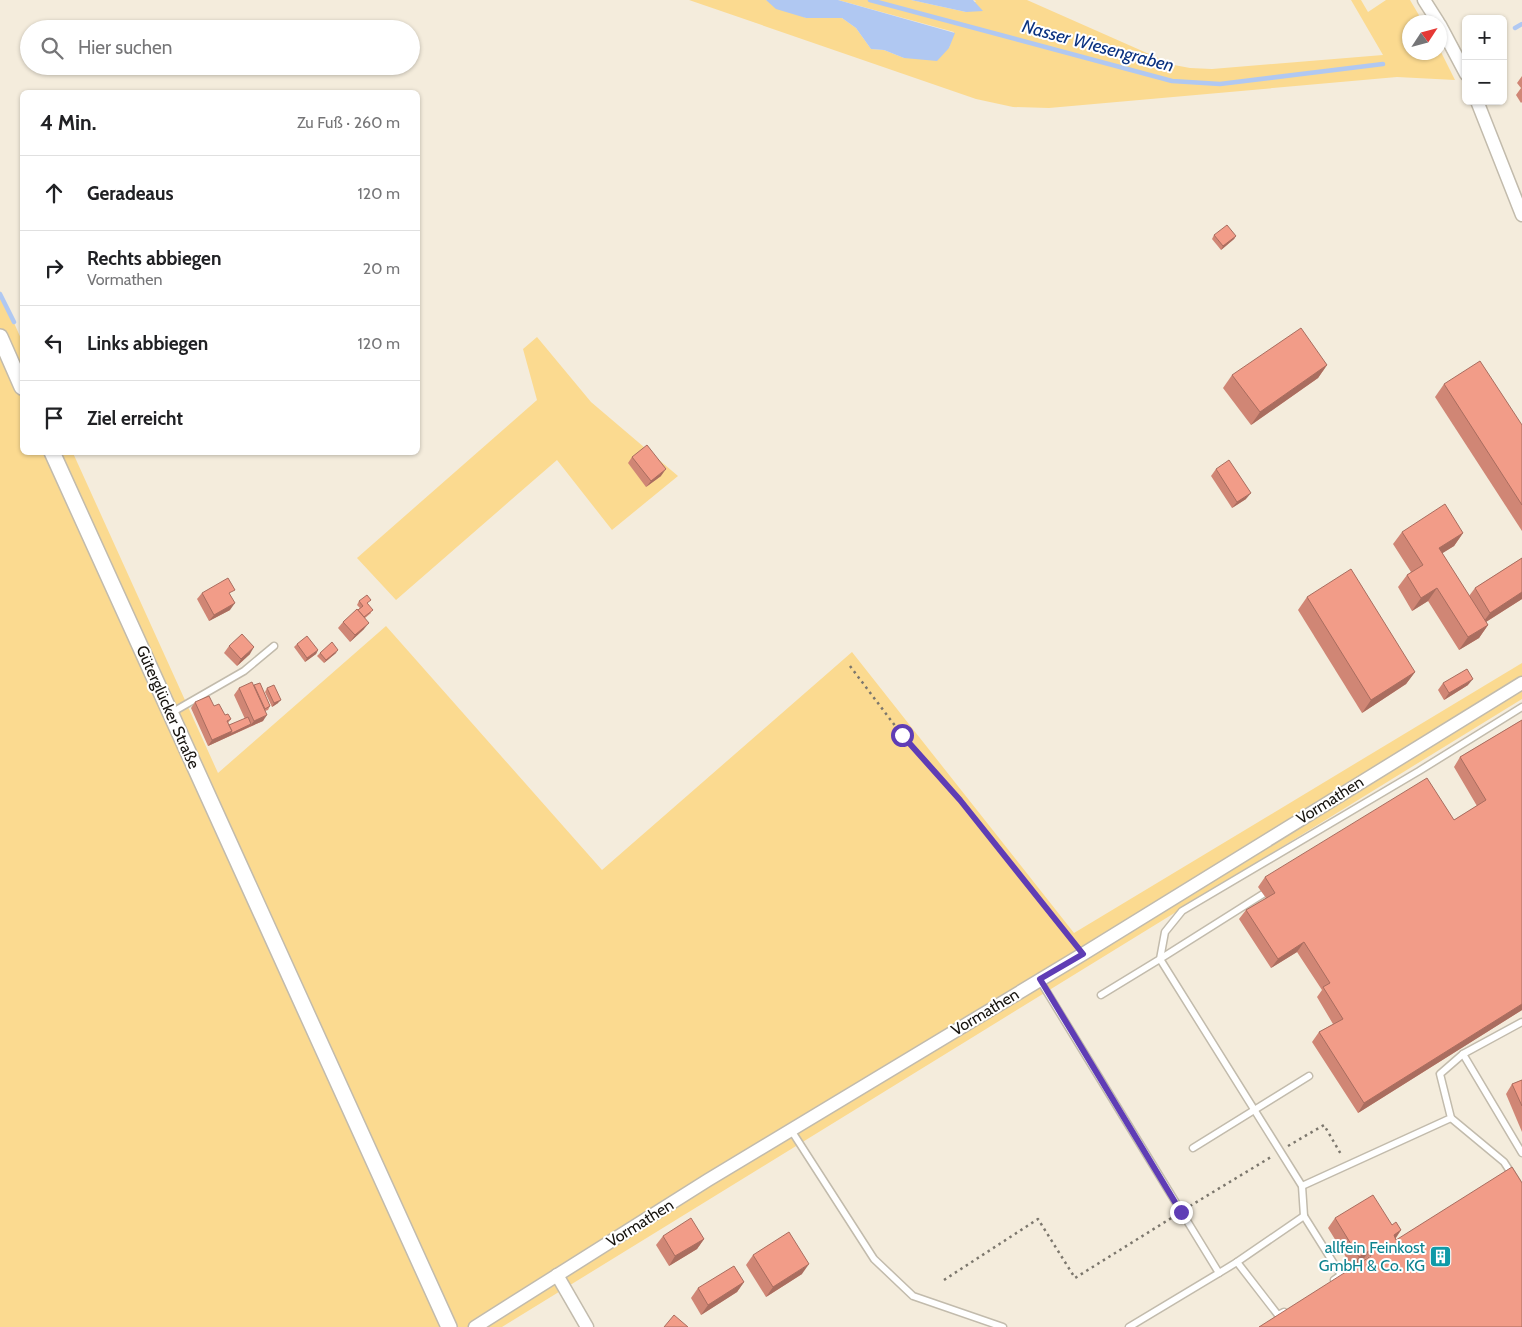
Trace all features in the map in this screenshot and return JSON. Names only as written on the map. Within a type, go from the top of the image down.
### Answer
[{"type":"street","points":[[1424,0],[1433,15]]},
{"type":"street","points":[[1447,39],[1462,67]]},
{"type":"street","points":[[1479,105],[1522,214]]},
{"type":"street","points":[[0,337],[20,382]]},
{"type":"street","name":"Güterglücker Straße","points":[[53,455],[449,1327]]},
{"type":"street","name":"Vormathen","points":[[475,1327],[791,1130],[1083,954],[1522,682]]},
{"type":"street","points":[[557,1275],[587,1327]]},
{"type":"lane","points":[[170,713],[244,671],[274,646]]},
{"type":"lane","points":[[1325,1285],[1341,1275],[1304,1216],[1302,1186],[1279,1152],[1255,1110],[1160,958],[1165,932],[1182,911],[1419,771],[1522,707]]},
{"type":"lane","points":[[1101,995],[1263,894]]},
{"type":"lane","points":[[1040,979],[1219,1273]]},
{"type":"lane","points":[[1522,1022],[1463,1054],[1440,1074],[1451,1118],[1504,1162],[1522,1190]]},
{"type":"lane","points":[[1463,1054],[1522,1153]]},
{"type":"lane","points":[[1194,1148],[1309,1076]]},
{"type":"lane","points":[[1302,1186],[1451,1118]]},
{"type":"lane","points":[[791,1130],[874,1259],[887,1272],[913,1296],[1002,1327]]},
{"type":"lane","points":[[1129,1327],[1237,1262],[1304,1216]]},
{"type":"lane","points":[[1237,1262],[1278,1315],[1294,1305]]},
{"type":"path","points":[[850,666],[902,735],[960,800],[1083,954]]},
{"type":"path","points":[[944,1280],[1038,1220],[1075,1278],[1324,1125],[1347,1164]]},
{"type":"shaded area","points":[[689,0],[766,0],[806,18],[842,18],[856,28],[871,49],[884,50],[904,58],[949,48],[954,32],[838,0],[911,0],[966,12],[976,1],[973,0],[1027,0],[1174,65],[1212,69],[1383,55],[1351,0],[1361,0],[1368,12],[1386,0],[1410,0],[1419,15],[1402,15],[1402,60],[1445,60],[1455,80],[1397,77],[1049,108],[1013,107],[976,99]]},
{"type":"shaded area","points":[[0,291],[20,336],[20,455],[74,455],[218,773],[386,626],[602,870],[852,652],[1074,933],[1522,663],[1522,699],[502,1327],[0,1327]]},
{"type":"shaded area","points":[[537,337],[591,402],[678,476],[612,530],[557,460],[396,600],[357,558],[537,400],[523,349]]},
{"type":"water","points":[[766,0],[838,0],[955,33],[949,48],[937,61],[904,58],[884,50],[871,49],[856,28],[842,18],[806,18],[776,9]]},
{"type":"water","points":[[911,0],[973,0],[983,11],[966,12]]},
{"type":"building","points":[[1227,225],[1236,236],[1223,246],[1214,235]]},
{"type":"building","points":[[1301,328],[1327,365],[1260,412],[1232,375]]},
{"type":"building","points":[[1480,361],[1522,425],[1522,505],[1444,384]]},
{"type":"building","points":[[647,445],[666,469],[651,481],[632,457]]},
{"type":"building","points":[[1229,460],[1251,493],[1237,502],[1216,469]]},
{"type":"building","points":[[1445,504],[1463,533],[1439,548],[1488,625],[1468,637],[1437,588],[1421,598],[1407,575],[1423,565],[1402,532]]},
{"type":"building","points":[[1522,558],[1522,592],[1490,613],[1475,588]]},
{"type":"building","points":[[1351,569],[1415,672],[1371,700],[1307,597]]},
{"type":"building","points":[[228,578],[235,590],[229,593],[235,603],[214,615],[202,593]]},
{"type":"building","points":[[367,595],[371,600],[367,603],[373,610],[364,617],[358,610],[363,606],[359,601]]},
{"type":"building","points":[[357,609],[369,623],[355,635],[343,622]]},
{"type":"building","points":[[242,634],[254,647],[241,659],[229,646]]},
{"type":"building","points":[[307,636],[318,650],[307,658],[297,644]]},
{"type":"building","points":[[332,642],[338,650],[326,660],[320,653]]},
{"type":"building","points":[[1467,669],[1473,679],[1449,693],[1443,683]]},
{"type":"building","points":[[252,682],[267,715],[254,721],[239,688]]},
{"type":"building","points":[[260,683],[270,706],[265,709],[254,685]]},
{"type":"building","points":[[274,685],[281,700],[274,703],[267,688]]},
{"type":"building","points":[[209,696],[214,706],[219,704],[225,715],[228,714],[231,719],[227,721],[232,731],[212,740],[195,702]]},
{"type":"building","points":[[248,717],[251,724],[230,734],[232,731],[229,725]]},
{"type":"building","points":[[1522,720],[1522,1004],[1364,1103],[1319,1032],[1343,1019],[1323,987],[1330,983],[1304,942],[1278,959],[1246,910],[1275,893],[1265,877],[1427,778],[1454,820],[1486,800],[1460,757]]},
{"type":"building","points":[[1522,1080],[1522,1106],[1512,1084]]},
{"type":"building","name":"allfein Feinkost GmbH & Co. KG","points":[[1512,1167],[1522,1183],[1522,1327],[1259,1327],[1371,1256],[1369,1251],[1359,1257],[1335,1218],[1373,1195],[1392,1225],[1396,1222],[1401,1230],[1394,1235],[1396,1240]]},
{"type":"building","points":[[691,1218],[704,1239],[675,1256],[663,1236]]},
{"type":"building","points":[[789,1232],[809,1264],[773,1287],[753,1255]]},
{"type":"building","points":[[734,1266],[744,1282],[708,1305],[698,1288]]},
{"type":"building","points":[[674,1315],[688,1327],[664,1327]]},
{"type":"waterway","name":"Nasser Wiesengraben","points":[[870,0],[1172,81],[1220,84],[1383,64]]},
{"type":"waterway","name":"Nasser Wiesengraben","points":[[1515,28],[1522,24]]},
{"type":"waterway","points":[[0,294],[14,322]]},
{"type":"place","name":"allfein Feinkost GmbH & Co. KG","points":[[1441,1256]]},
{"type":"route","points":[[902,735],[960,800],[1083,954],[1040,979],[1181,1212]]}]
